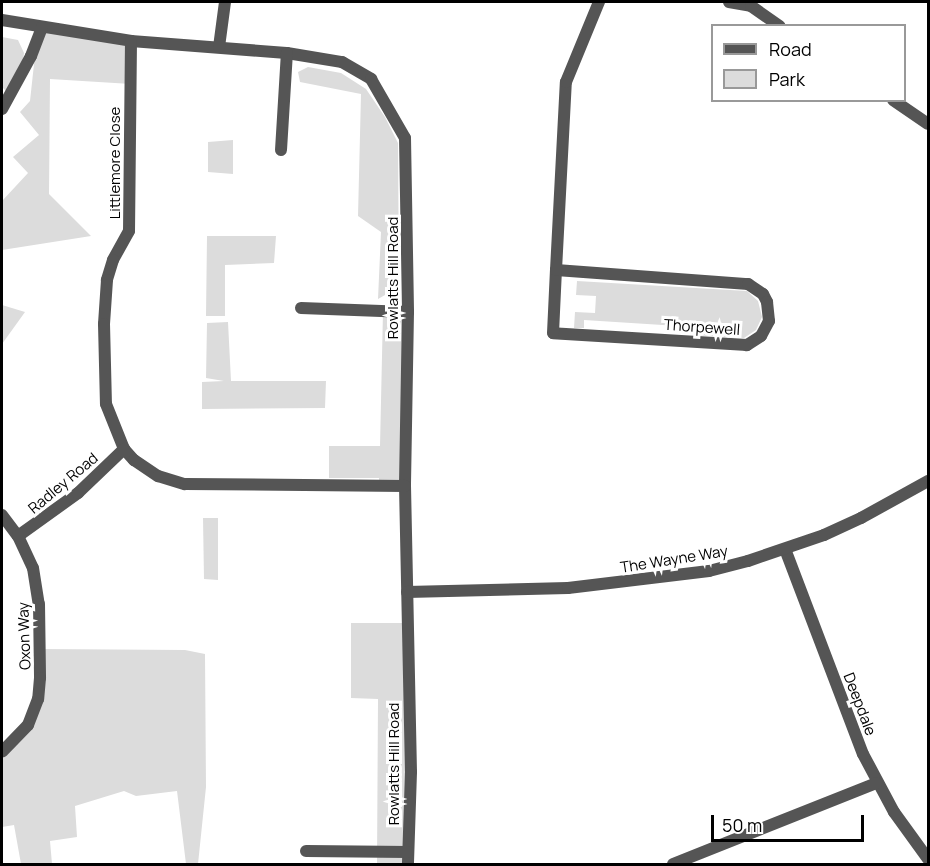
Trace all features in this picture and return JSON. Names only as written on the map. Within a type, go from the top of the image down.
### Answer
[{"type":"street","points":[[219,47],[225,2]]},
{"type":"street","name":"Thorpewell","points":[[556,270],[748,284],[763,294],[767,302],[769,321],[761,336],[747,345],[553,333],[556,270],[566,82],[599,2]]},
{"type":"street","points":[[729,2],[750,4],[777,24]]},
{"type":"street","name":"Rowlatts Hill Road","points":[[2,20],[131,41],[287,53],[342,62],[371,79],[405,138],[408,312],[405,486],[411,772],[408,858]]},
{"type":"street","points":[[2,109],[31,56],[42,27]]},
{"type":"street","name":"Littlemore Close","points":[[131,41],[129,231],[113,260],[107,280],[104,324],[106,404],[124,449],[145,468],[171,481],[200,485],[405,486]]},
{"type":"street","points":[[282,150],[287,53]]},
{"type":"street","points":[[896,102],[928,123]]},
{"type":"street","points":[[301,308],[408,312]]},
{"type":"street","name":"Radley Road","points":[[18,536],[78,493],[124,449]]},
{"type":"street","name":"The Wayne Way","points":[[407,592],[568,588],[709,571],[785,549],[861,518],[928,481]]},
{"type":"street","name":"Oxon Way","points":[[2,515],[18,536],[33,568],[39,604],[40,689],[28,725],[2,752]]},
{"type":"street","name":"Deepdale","points":[[785,549],[877,783],[894,812],[928,859]]},
{"type":"street","points":[[673,864],[877,783]]},
{"type":"street","points":[[306,851],[408,858]]},
{"type":"green space","points":[[42,27],[129,40],[131,84],[50,79],[49,194],[91,236],[2,250],[2,201],[28,173],[13,157],[39,135],[20,112],[30,101],[35,55]]},
{"type":"green space","points":[[2,37],[18,40],[24,53],[22,68],[7,92],[2,87]]},
{"type":"green space","points":[[308,67],[341,73],[366,89],[385,117],[398,143],[399,287],[378,299],[381,232],[358,216],[361,94],[300,82],[298,72]]},
{"type":"green space","points":[[233,140],[233,174],[208,172],[208,142]]},
{"type":"green space","points":[[207,236],[276,236],[274,263],[225,265],[225,316],[206,316]]},
{"type":"green space","points":[[577,281],[747,291],[758,301],[762,317],[756,330],[744,338],[694,335],[694,327],[584,320],[584,328],[574,328],[575,312],[595,313],[596,296],[576,295]]},
{"type":"green space","points":[[2,305],[25,312],[2,344]]},
{"type":"green space","points":[[383,311],[408,312],[405,486],[379,485],[379,478],[329,478],[329,446],[380,446]]},
{"type":"green space","points":[[228,322],[231,381],[326,381],[325,408],[202,409],[202,382],[224,381],[206,378],[207,323]]},
{"type":"green space","points":[[203,518],[218,518],[218,580],[204,579]]},
{"type":"green space","points":[[351,623],[407,623],[408,864],[377,864],[378,699],[351,698]]},
{"type":"green space","points":[[40,649],[185,650],[205,654],[206,787],[198,864],[186,864],[177,791],[136,796],[124,791],[75,806],[77,837],[50,841],[52,864],[21,864],[14,825],[2,827],[2,752],[34,712]]}]
